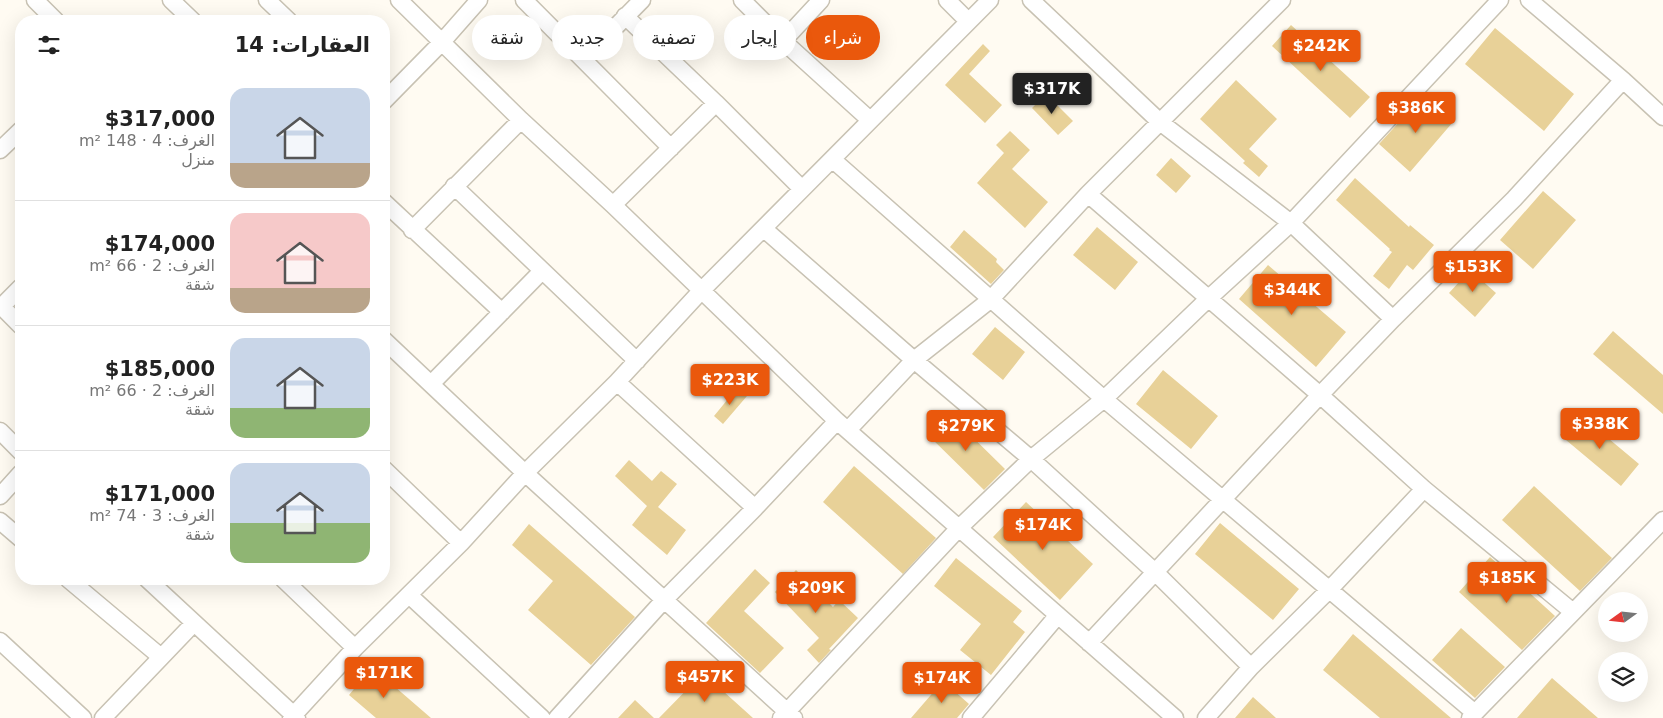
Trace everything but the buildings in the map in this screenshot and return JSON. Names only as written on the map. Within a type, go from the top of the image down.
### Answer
[{"type":"street","points":[[35,0],[50,15]]},
{"type":"street","points":[[172,0],[187,15]]},
{"type":"street","points":[[267,0],[281,15]]},
{"type":"street","points":[[399,0],[521,120],[842,425],[1175,718]]},
{"type":"street","points":[[390,95],[442,42],[479,0]]},
{"type":"street","points":[[524,0],[552,28]]},
{"type":"street","points":[[642,0],[625,16],[802,188]]},
{"type":"street","points":[[742,0],[757,15]]},
{"type":"street","points":[[796,27],[821,0]]},
{"type":"street","points":[[946,0],[968,21]]},
{"type":"street","points":[[153,585],[294,717],[355,648],[461,543],[525,473],[617,382],[802,188],[990,0]]},
{"type":"street","points":[[1031,0],[1160,122],[1291,223],[1393,319]]},
{"type":"street","points":[[557,718],[664,600],[755,508],[914,360],[990,300],[1088,194],[1282,0]]},
{"type":"street","points":[[390,346],[788,716],[959,528],[1032,459],[1104,399],[1209,298],[1291,223],[1500,0]]},
{"type":"street","points":[[1529,0],[1663,117]]},
{"type":"street","points":[[796,53],[870,120]]},
{"type":"street","points":[[585,60],[671,148]]},
{"type":"street","points":[[1089,643],[1320,395],[1393,319],[1514,199],[1622,80]]},
{"type":"street","points":[[612,205],[716,103]]},
{"type":"street","points":[[412,230],[521,120]]},
{"type":"street","points":[[0,150],[15,136]]},
{"type":"street","points":[[832,159],[990,300],[1329,590],[1472,716],[1663,520]]},
{"type":"street","points":[[454,186],[637,360]]},
{"type":"street","points":[[1088,194],[1320,395],[1424,489],[1573,612]]},
{"type":"street","points":[[390,208],[502,312]]},
{"type":"street","points":[[764,229],[914,360],[1032,459],[1155,572],[1251,667]]},
{"type":"street","points":[[431,384],[542,271]]},
{"type":"street","points":[[15,293],[1,306],[15,320]]},
{"type":"street","points":[[617,382],[755,508]]},
{"type":"street","points":[[0,431],[15,446]]},
{"type":"street","points":[[390,476],[461,543]]},
{"type":"street","points":[[0,496],[15,480]]},
{"type":"street","points":[[1206,718],[1251,667],[1329,590],[1424,489]]},
{"type":"street","points":[[0,521],[15,534]]},
{"type":"street","points":[[80,585],[161,658]]},
{"type":"street","points":[[290,585],[355,648]]},
{"type":"street","points":[[409,595],[542,718]]},
{"type":"street","points":[[971,718],[1058,615]]},
{"type":"street","points":[[103,718],[194,623]]},
{"type":"street","points":[[1,645],[83,718]]}]
